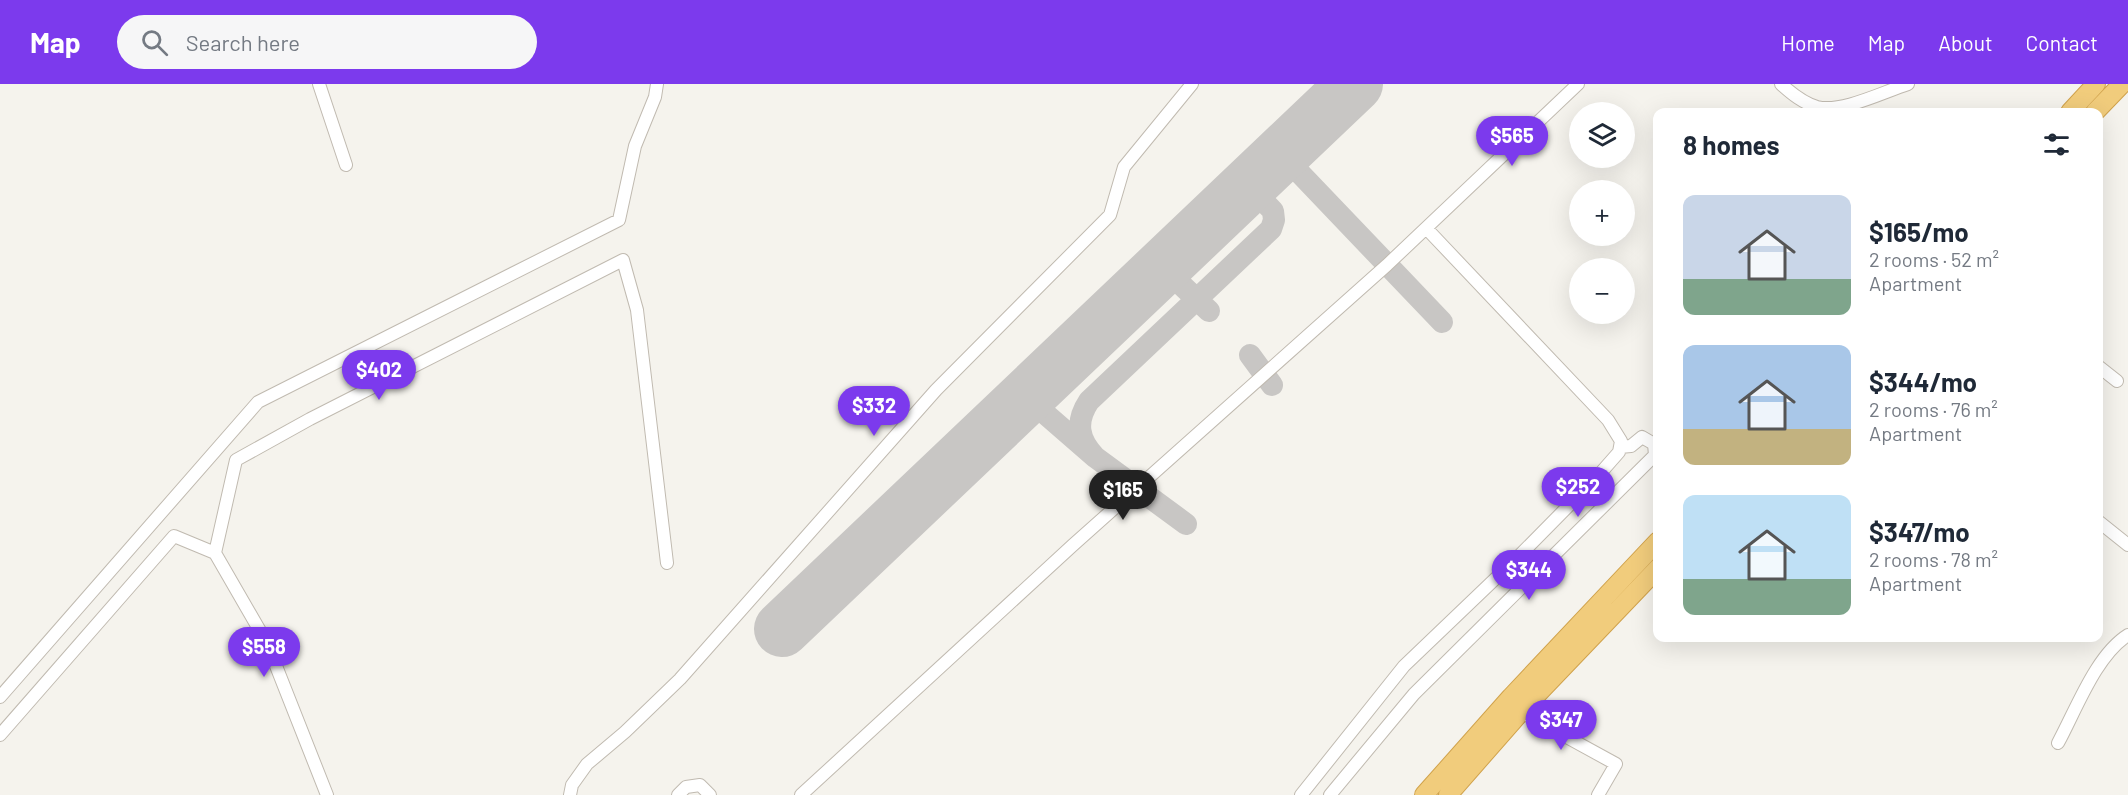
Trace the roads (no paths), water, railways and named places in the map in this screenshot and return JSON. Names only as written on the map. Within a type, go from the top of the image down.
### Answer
[{"type":"highway","points":[[2074,108],[2096,84]]},
{"type":"highway","points":[[2099,108],[2122,84]]},
{"type":"highway","points":[[1424,795],[1511,697],[1653,546]]},
{"type":"highway","points":[[1448,795],[1521,712],[1653,573]]},
{"type":"street","points":[[319,84],[345,165]]},
{"type":"street","points":[[0,698],[258,402],[619,220],[635,146],[656,98],[657,84]]},
{"type":"street","points":[[570,795],[572,785],[587,764],[625,732],[680,678],[936,390],[1110,215],[1124,167],[1192,84]]},
{"type":"street","points":[[801,795],[1073,545],[1426,228],[1578,84]]},
{"type":"street","points":[[1781,84],[1795,97],[1817,107],[1837,108],[1908,84]]},
{"type":"street","points":[[1301,795],[1404,666],[1518,558],[1619,452],[1621,441],[1608,420],[1426,228]]},
{"type":"street","points":[[215,553],[236,460],[320,414],[622,260],[637,310],[668,563]]},
{"type":"street","points":[[2103,370],[2117,381]]},
{"type":"street","points":[[1620,447],[1631,446],[1642,437],[1653,443]]},
{"type":"street","points":[[1330,795],[1414,694],[1653,457]]},
{"type":"street","points":[[2103,525],[2128,545]]},
{"type":"street","points":[[0,735],[174,536],[215,553],[267,644],[327,795]]},
{"type":"street","points":[[2058,743],[2095,673],[2118,641],[2128,635]]},
{"type":"street","points":[[1521,712],[1616,764],[1598,795]]},
{"type":"street","points":[[678,795],[686,787],[700,785],[710,795]]}]
